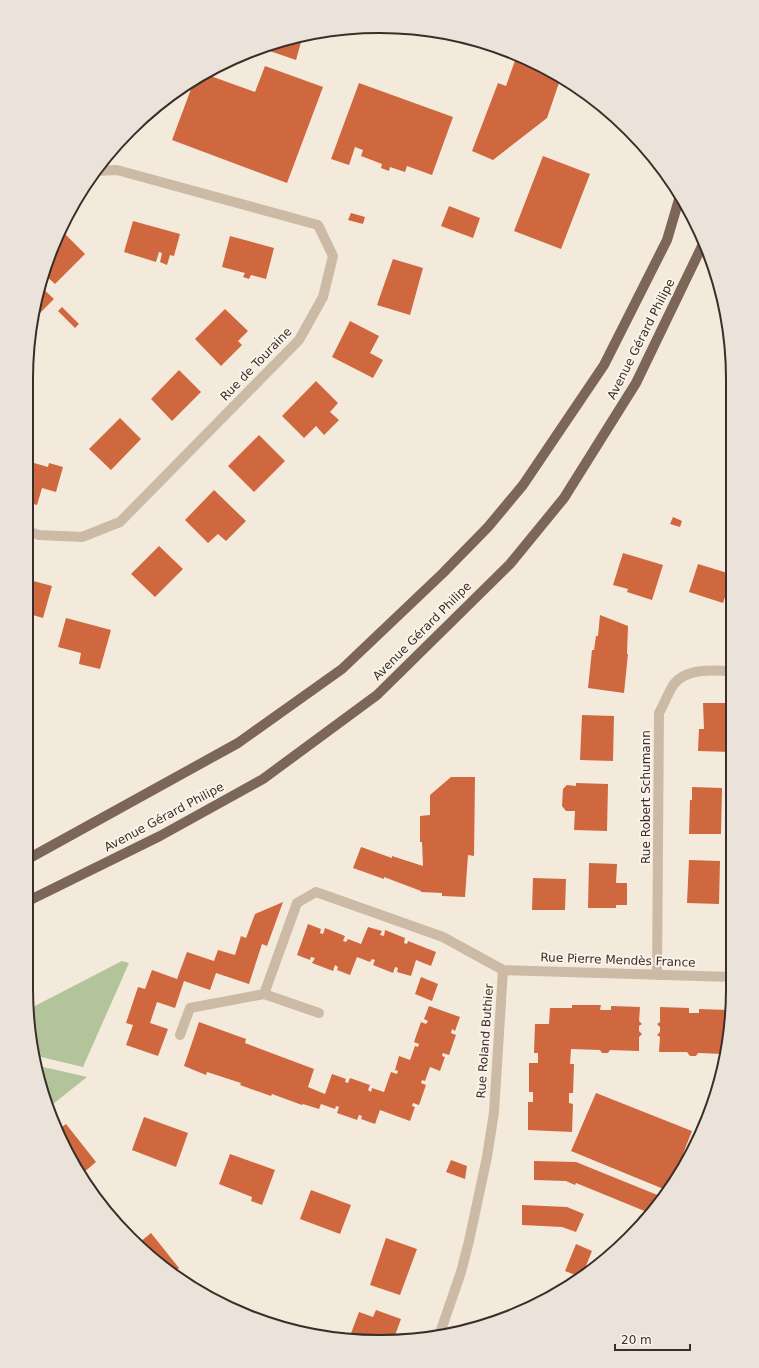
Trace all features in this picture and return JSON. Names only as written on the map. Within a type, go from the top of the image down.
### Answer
[{"type":"main road","name":"Avenue Gérard Philipe","points":[[33,856],[238,743],[342,668],[488,527],[523,485],[604,365],[667,240],[678,203]]},
{"type":"main road","name":"Avenue Gérard Philipe","points":[[33,899],[160,836],[263,779],[377,695],[510,564],[564,498],[636,383],[701,249]]},
{"type":"street","name":"Rue de Touraine","points":[[33,533],[39,535],[82,537],[120,522],[299,340],[323,297],[333,256],[318,225],[117,170],[104,171]]},
{"type":"street","name":"Rue Robert Schumann","points":[[657,975],[659,713],[675,683],[687,675],[703,670],[726,671]]},
{"type":"street","name":"Rue Roland Buthier","points":[[264,994],[297,903],[316,892],[443,937],[503,970],[494,1104],[487,1157],[470,1241],[441,1329]]},
{"type":"street","name":"Rue Pierre Mendès France","points":[[503,970],[726,977]]},
{"type":"street","points":[[180,1035],[190,1008],[264,994],[319,1013]]},
{"type":"green space","points":[[122,961],[129,963],[83,1067],[40,1057],[36,1034],[34,1007]]},
{"type":"green space","points":[[42,1067],[87,1077],[53,1104]]},
{"type":"building","points":[[301,43],[296,60],[269,51]]},
{"type":"building","points":[[515,60],[559,83],[547,118],[493,160],[472,151],[498,83],[506,86]]},
{"type":"building","points":[[265,66],[323,87],[287,183],[172,140],[191,88],[206,79],[211,76],[255,92]]},
{"type":"building","points":[[359,83],[453,117],[432,175],[407,166],[405,172],[390,167],[389,171],[381,168],[382,164],[361,156],[363,150],[355,147],[349,165],[331,159]]},
{"type":"building","points":[[543,156],[590,174],[561,249],[514,231]]},
{"type":"building","points":[[449,206],[480,218],[473,238],[441,226]]},
{"type":"building","points":[[351,213],[365,217],[363,224],[348,220]]},
{"type":"building","points":[[133,221],[180,234],[174,256],[170,255],[167,265],[160,262],[162,253],[159,252],[156,262],[124,252]]},
{"type":"building","points":[[65,234],[85,254],[55,284],[48,278]]},
{"type":"building","points":[[230,236],[274,248],[266,279],[251,275],[249,279],[243,277],[245,273],[222,267]]},
{"type":"building","points":[[393,259],[423,268],[410,315],[377,305]]},
{"type":"building","points":[[45,290],[54,299],[40,313]]},
{"type":"building","points":[[62,307],[79,324],[75,328],[58,311]]},
{"type":"building","points":[[225,309],[248,331],[238,341],[242,345],[221,366],[195,339]]},
{"type":"building","points":[[350,321],[379,336],[370,353],[383,360],[373,378],[332,357]]},
{"type":"building","points":[[179,370],[201,392],[172,421],[151,399]]},
{"type":"building","points":[[316,381],[338,403],[330,412],[339,420],[324,435],[316,426],[304,438],[282,416]]},
{"type":"building","points":[[120,418],[141,439],[111,470],[89,449]]},
{"type":"building","points":[[259,435],[285,461],[254,492],[228,466]]},
{"type":"building","points":[[33,463],[48,467],[49,463],[63,467],[56,492],[42,488],[37,505],[33,504]]},
{"type":"building","points":[[214,490],[246,521],[226,541],[218,534],[208,543],[185,520]]},
{"type":"building","points":[[673,517],[682,521],[680,527],[670,524]]},
{"type":"building","points":[[159,546],[183,569],[155,597],[131,574]]},
{"type":"building","points":[[623,553],[663,565],[652,600],[627,592],[628,589],[613,585]]},
{"type":"building","points":[[698,564],[726,572],[726,594],[723,603],[689,592]]},
{"type":"building","points":[[33,581],[52,586],[43,618],[33,615]]},
{"type":"building","points":[[600,615],[628,626],[628,654],[624,693],[588,688],[592,650],[594,650],[596,636],[598,636]]},
{"type":"building","points":[[66,618],[111,630],[100,669],[79,664],[81,653],[58,647]]},
{"type":"building","points":[[703,703],[726,703],[726,752],[698,751],[699,729],[704,729]]},
{"type":"building","points":[[582,715],[614,716],[613,761],[580,760]]},
{"type":"building","points":[[451,777],[475,777],[474,856],[468,855],[465,897],[442,896],[442,893],[421,892],[384,877],[384,879],[353,868],[361,847],[392,858],[392,856],[423,866],[422,842],[420,842],[420,816],[430,815],[430,795]]},
{"type":"building","points":[[576,783],[608,784],[607,831],[574,830],[575,811],[566,811],[562,806],[563,789],[567,785],[576,786]]},
{"type":"building","points":[[692,787],[722,788],[721,834],[689,834]]},
{"type":"building","points":[[689,860],[720,861],[719,904],[687,903]]},
{"type":"building","points":[[589,863],[617,864],[616,883],[627,883],[627,905],[616,905],[616,908],[588,908]]},
{"type":"building","points":[[533,878],[566,879],[565,910],[532,910]]},
{"type":"building","points":[[283,902],[267,946],[262,944],[249,984],[216,973],[210,990],[184,981],[175,1008],[157,1002],[150,1023],[168,1029],[158,1056],[126,1045],[133,1025],[126,1023],[138,987],[145,989],[152,970],[177,979],[187,952],[214,961],[218,950],[235,955],[241,936],[246,938],[255,914]]},
{"type":"building","points":[[308,924],[321,929],[320,933],[323,934],[325,928],[345,936],[343,941],[346,942],[348,939],[361,944],[368,927],[382,931],[380,935],[384,936],[385,930],[405,938],[404,943],[407,944],[408,941],[436,952],[431,966],[416,960],[411,976],[397,972],[398,968],[395,967],[393,973],[373,965],[375,960],[372,959],[370,962],[357,957],[350,975],[337,970],[338,967],[335,965],[333,971],[312,963],[315,958],[311,957],[310,960],[297,955]]},
{"type":"building","points":[[421,977],[438,984],[432,1001],[415,994]]},
{"type":"building","points":[[572,1005],[601,1005],[600,1010],[611,1010],[611,1006],[640,1007],[639,1021],[642,1024],[639,1026],[639,1031],[642,1034],[639,1037],[639,1051],[610,1050],[608,1053],[602,1053],[600,1050],[571,1049],[570,1064],[574,1064],[573,1093],[569,1093],[569,1103],[573,1104],[572,1132],[528,1130],[528,1102],[533,1102],[533,1092],[529,1092],[529,1063],[538,1063],[538,1053],[534,1053],[535,1024],[549,1024],[550,1008],[572,1008]]},
{"type":"building","points":[[429,1006],[460,1017],[455,1031],[452,1029],[451,1033],[456,1035],[449,1055],[443,1053],[442,1056],[445,1057],[440,1071],[430,1067],[425,1081],[422,1080],[421,1083],[426,1085],[419,1105],[413,1103],[412,1106],[415,1107],[410,1121],[380,1110],[375,1124],[361,1119],[362,1116],[359,1115],[357,1120],[337,1113],[339,1107],[336,1106],[335,1109],[321,1104],[319,1109],[303,1104],[302,1105],[272,1094],[271,1096],[240,1085],[241,1083],[207,1072],[206,1075],[184,1066],[199,1022],[246,1039],[245,1043],[314,1069],[308,1087],[325,1094],[332,1074],[346,1079],[345,1082],[348,1083],[350,1078],[370,1085],[368,1090],[371,1092],[372,1088],[384,1092],[391,1072],[397,1074],[398,1071],[395,1070],[399,1056],[410,1060],[415,1046],[418,1047],[419,1044],[414,1042],[421,1022],[426,1024],[428,1021],[424,1019]]},
{"type":"building","points":[[660,1007],[689,1008],[689,1013],[699,1013],[699,1009],[725,1010],[719,1054],[698,1053],[696,1056],[690,1056],[687,1052],[659,1052],[660,1037],[657,1035],[660,1032],[660,1027],[657,1024],[660,1022]]},
{"type":"building","points":[[596,1093],[692,1131],[680,1162],[662,1188],[571,1151]]},
{"type":"building","points":[[144,1117],[188,1133],[176,1167],[132,1150]]},
{"type":"building","points":[[66,1124],[96,1162],[85,1171],[79,1162],[62,1127]]},
{"type":"building","points":[[230,1154],[275,1170],[262,1205],[251,1201],[252,1197],[219,1184]]},
{"type":"building","points":[[451,1160],[467,1166],[465,1179],[446,1172]]},
{"type":"building","points":[[534,1161],[576,1162],[657,1195],[645,1211],[576,1183],[575,1185],[566,1181],[534,1180]]},
{"type":"building","points":[[311,1190],[351,1205],[340,1234],[300,1219]]},
{"type":"building","points":[[522,1205],[567,1207],[584,1214],[576,1232],[562,1227],[522,1225]]},
{"type":"building","points":[[151,1233],[179,1268],[177,1269],[142,1241]]},
{"type":"building","points":[[386,1238],[417,1249],[400,1295],[370,1285]]},
{"type":"building","points":[[576,1244],[592,1251],[586,1266],[575,1275],[565,1271]]},
{"type":"building","points":[[376,1310],[401,1319],[395,1334],[351,1333],[359,1312],[373,1317]]}]
